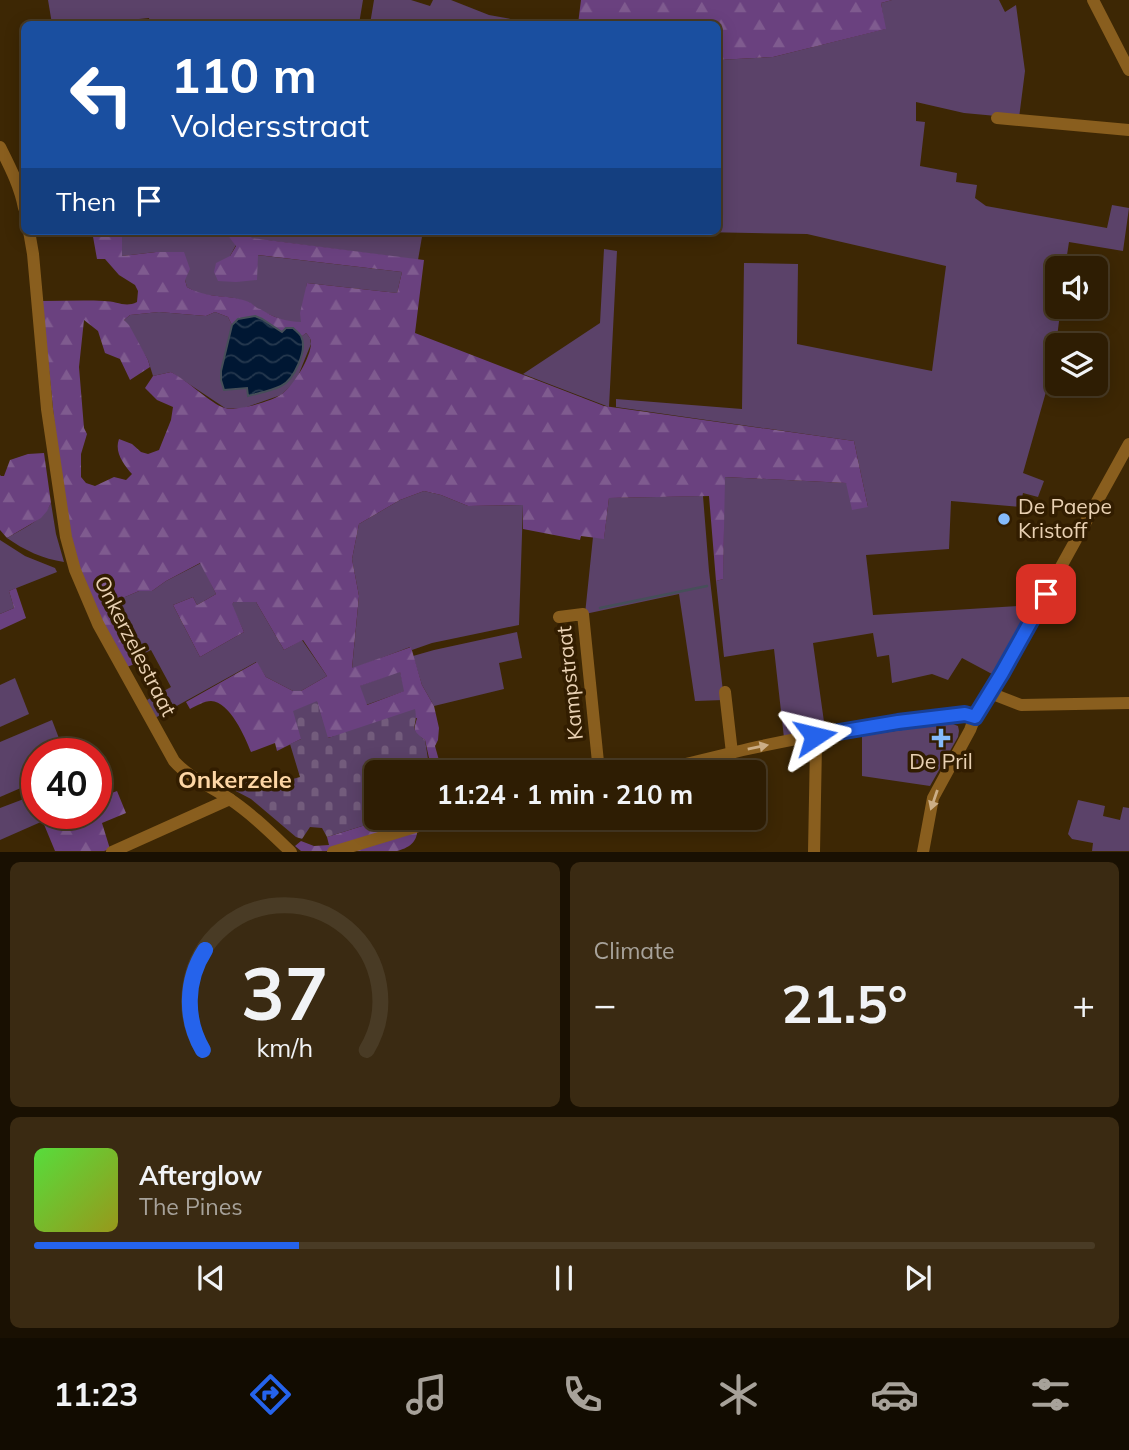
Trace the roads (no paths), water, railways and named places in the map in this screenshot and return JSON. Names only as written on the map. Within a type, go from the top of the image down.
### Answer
[{"type":"street","points":[[1093,0],[1129,70]]},
{"type":"street","points":[[997,118],[1129,130]]},
{"type":"street","points":[[0,147],[21,193]]},
{"type":"street","name":"Onkerzelestraat","points":[[30,235],[53,457],[66,537],[75,570],[98,624],[174,761],[230,799],[292,852]]},
{"type":"street","points":[[923,852],[933,798],[975,717],[1129,444]]},
{"type":"street","name":"Kampstraat","points":[[559,617],[583,614],[598,760]]},
{"type":"street","points":[[725,692],[732,753]]},
{"type":"street","points":[[990,693],[1021,705],[1129,703]]},
{"type":"street","points":[[703,760],[815,736],[898,722],[965,714],[975,717]]},
{"type":"street","points":[[814,852],[815,736]]},
{"type":"street","points":[[112,852],[230,799]]},
{"type":"street","points":[[333,852],[406,830]]},
{"type":"water","points":[[255,316],[282,332],[286,328],[293,328],[301,336],[303,349],[291,378],[286,383],[248,396],[247,388],[224,390],[221,371],[232,325],[238,319]]},
{"type":"waterway","points":[[600,608],[707,586]]},
{"type":"place","name":"De Paepe Kristoff","points":[[1004,519]]},
{"type":"place","name":"De Pril","points":[[941,738]]},
{"type":"district","name":"Onkerzele","points":[[235,780]]}]
